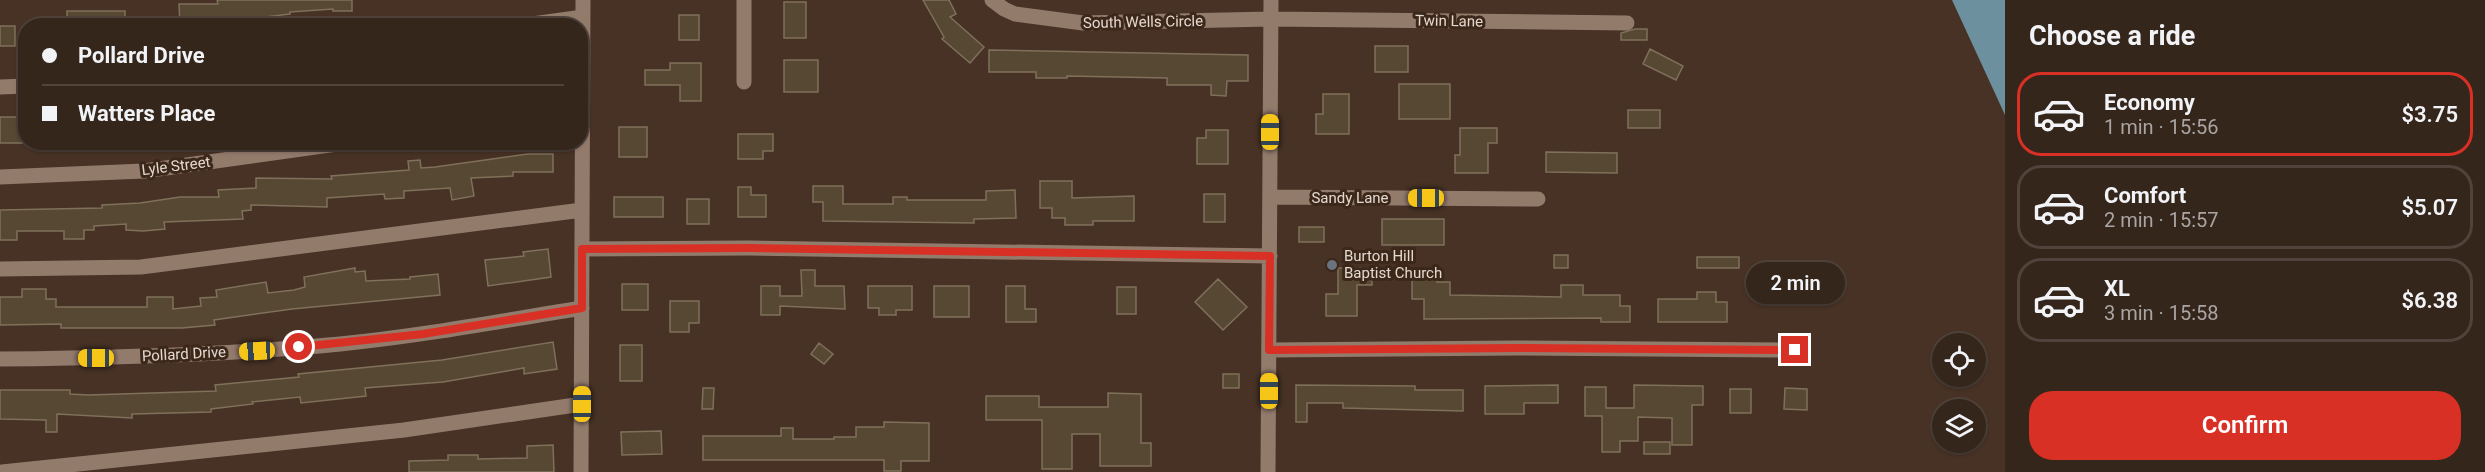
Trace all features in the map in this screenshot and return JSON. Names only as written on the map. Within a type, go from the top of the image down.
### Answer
[{"type":"street","points":[[576,18],[583,17],[583,0]]},
{"type":"street","points":[[744,0],[744,82]]},
{"type":"street","name":"South Wells Circle","points":[[992,0],[1015,14],[1083,23],[1271,20]]},
{"type":"street","points":[[1268,472],[1271,0]]},
{"type":"street","name":"Twin Lane","points":[[1271,20],[1627,23]]},
{"type":"street","points":[[0,87],[18,86]]},
{"type":"street","name":"Lyle Street","points":[[0,177],[144,171],[294,150]]},
{"type":"street","points":[[581,150],[581,472]]},
{"type":"street","name":"Sandy Lane","points":[[1270,197],[1538,199]]},
{"type":"street","points":[[0,269],[141,267],[582,210]]},
{"type":"street","points":[[582,249],[749,248],[1270,256]]},
{"type":"street","name":"Pollard Drive","points":[[0,359],[119,357],[342,344],[423,334],[582,308]]},
{"type":"street","points":[[1269,350],[1505,348],[1795,350]]},
{"type":"street","points":[[2,472],[404,430],[582,404]]},
{"type":"water","points":[[1952,0],[2005,0],[2005,115]]},
{"type":"building","points":[[217,0],[352,0],[352,11],[333,11],[333,9],[290,12],[290,14],[255,18],[180,18],[179,4],[218,4]]},
{"type":"building","points":[[923,0],[949,0],[956,14],[950,17],[984,47],[970,63],[942,39],[944,37]]},
{"type":"building","points":[[784,2],[806,2],[806,38],[784,38]]},
{"type":"building","points":[[67,11],[125,11],[125,18],[67,18]]},
{"type":"building","points":[[679,15],[699,15],[699,40],[679,40]]},
{"type":"building","points":[[0,26],[15,26],[15,46],[0,46]]},
{"type":"building","points":[[1635,29],[1647,29],[1647,40],[1621,40],[1621,33]]},
{"type":"building","points":[[1375,46],[1408,46],[1408,72],[1375,72]]},
{"type":"building","points":[[1650,49],[1683,66],[1676,80],[1643,64]]},
{"type":"building","points":[[989,50],[1248,55],[1248,81],[1227,81],[1226,96],[1211,95],[1211,85],[1167,85],[1167,78],[1067,76],[1067,78],[1036,78],[1036,72],[989,72]]},
{"type":"building","points":[[784,60],[818,60],[818,92],[784,92]]},
{"type":"building","points":[[670,63],[701,63],[701,101],[680,101],[680,85],[645,85],[645,70],[670,70]]},
{"type":"building","points":[[1399,84],[1450,84],[1450,119],[1399,119]]},
{"type":"building","points":[[1323,94],[1349,94],[1349,134],[1316,134],[1316,114],[1323,114]]},
{"type":"building","points":[[1628,110],[1660,110],[1660,128],[1628,128]]},
{"type":"building","points":[[0,117],[18,117],[18,143],[0,143]]},
{"type":"building","points":[[619,127],[647,127],[647,157],[619,157]]},
{"type":"building","points":[[1460,128],[1497,128],[1497,143],[1488,143],[1488,173],[1455,173],[1455,155],[1460,155]]},
{"type":"building","points":[[1206,130],[1228,130],[1228,164],[1197,164],[1197,138],[1206,138]]},
{"type":"building","points":[[738,134],[773,134],[773,151],[763,151],[763,159],[738,159]]},
{"type":"building","points":[[1546,152],[1617,153],[1617,173],[1546,172]]},
{"type":"building","points":[[528,154],[553,154],[553,172],[513,172],[513,176],[471,178],[474,196],[452,200],[450,188],[404,191],[404,198],[385,199],[384,194],[327,198],[327,207],[251,205],[251,210],[242,211],[243,219],[164,222],[165,229],[126,230],[126,224],[94,226],[94,230],[84,230],[84,239],[64,239],[64,231],[17,231],[17,240],[0,240],[0,210],[102,208],[102,205],[140,203],[180,197],[219,197],[218,190],[256,188],[256,178],[332,179],[331,176],[409,170],[408,161],[420,160],[421,168]]},
{"type":"building","points":[[1040,181],[1072,181],[1072,198],[1134,196],[1134,221],[1093,221],[1093,225],[1065,225],[1065,218],[1052,218],[1052,208],[1040,208]]},
{"type":"building","points":[[813,186],[843,186],[843,204],[893,204],[893,197],[907,197],[907,200],[986,200],[986,191],[1015,190],[1016,218],[974,219],[974,223],[823,221],[823,202],[813,202]]},
{"type":"building","points":[[738,187],[751,187],[751,195],[766,195],[766,217],[738,217]]},
{"type":"building","points":[[1204,194],[1225,194],[1225,222],[1204,222]]},
{"type":"building","points":[[614,197],[663,197],[663,217],[614,217]]},
{"type":"building","points":[[687,199],[709,199],[709,224],[687,224]]},
{"type":"building","points":[[1382,219],[1444,219],[1444,245],[1382,245]]},
{"type":"building","points":[[1299,227],[1324,227],[1324,242],[1299,242]]},
{"type":"building","points":[[548,249],[551,277],[488,286],[485,260],[524,256],[523,252]]},
{"type":"building","points":[[1554,255],[1568,255],[1568,268],[1554,268]]},
{"type":"building","points":[[1697,257],[1739,257],[1739,268],[1697,268]]},
{"type":"building","points":[[355,268],[355,272],[365,271],[366,281],[410,279],[410,277],[438,274],[440,295],[292,309],[214,320],[215,325],[182,328],[61,328],[61,324],[0,325],[0,297],[22,297],[22,289],[46,289],[46,299],[56,299],[56,307],[147,307],[147,297],[173,297],[173,309],[201,306],[200,298],[217,297],[216,290],[266,282],[268,293],[294,290],[305,287],[304,277]]},
{"type":"building","points":[[1338,268],[1372,268],[1372,285],[1357,285],[1357,316],[1326,316],[1326,294],[1338,294]]},
{"type":"building","points":[[801,270],[815,270],[815,286],[844,286],[845,309],[780,306],[780,315],[761,315],[761,286],[780,286],[780,296],[802,296]]},
{"type":"building","points":[[1412,272],[1437,272],[1437,282],[1450,282],[1450,295],[1561,297],[1561,285],[1583,285],[1583,295],[1620,295],[1620,306],[1630,306],[1630,322],[1601,322],[1601,318],[1424,319],[1424,299],[1412,299]]},
{"type":"building","points":[[1218,279],[1247,307],[1223,330],[1195,302]]},
{"type":"building","points":[[622,284],[648,284],[648,310],[622,310]]},
{"type":"building","points":[[868,286],[912,286],[912,310],[896,310],[896,315],[879,315],[879,308],[868,308]]},
{"type":"building","points":[[934,286],[969,286],[969,317],[934,317]]},
{"type":"building","points":[[1006,286],[1025,286],[1025,309],[1036,309],[1036,322],[1006,322]]},
{"type":"building","points":[[1117,287],[1136,287],[1136,314],[1117,314]]},
{"type":"building","points":[[1697,292],[1716,292],[1716,302],[1727,302],[1727,322],[1658,322],[1658,299],[1697,299]]},
{"type":"building","points":[[670,301],[699,301],[699,323],[689,323],[689,332],[670,332]]},
{"type":"building","points":[[553,342],[557,369],[524,374],[524,368],[443,382],[365,388],[366,396],[301,403],[300,397],[252,402],[253,404],[211,409],[211,412],[132,414],[132,418],[57,414],[57,432],[46,432],[46,420],[0,419],[0,390],[70,390],[70,394],[88,395],[216,391],[215,385],[299,377],[298,374],[442,360]]},
{"type":"building","points":[[819,343],[833,354],[824,364],[811,354]]},
{"type":"building","points":[[620,345],[642,345],[642,381],[620,381]]},
{"type":"building","points":[[1223,374],[1239,374],[1239,388],[1223,388]]},
{"type":"building","points":[[1296,385],[1415,386],[1415,390],[1463,390],[1463,411],[1343,408],[1343,403],[1307,403],[1307,422],[1296,422]]},
{"type":"building","points":[[1558,385],[1558,403],[1524,403],[1524,414],[1485,414],[1485,386]]},
{"type":"building","points":[[1634,385],[1703,386],[1703,405],[1692,405],[1692,445],[1672,445],[1672,418],[1638,417],[1638,441],[1620,441],[1620,452],[1602,452],[1602,416],[1585,416],[1585,387],[1606,387],[1606,408],[1634,408]]},
{"type":"building","points":[[703,388],[714,388],[713,409],[702,409]]},
{"type":"building","points":[[1785,388],[1807,389],[1807,410],[1784,409]]},
{"type":"building","points":[[1730,389],[1751,389],[1751,413],[1730,413]]},
{"type":"building","points":[[1108,393],[1141,394],[1141,443],[1151,443],[1151,466],[1100,466],[1100,434],[1072,434],[1072,469],[1042,469],[1042,420],[986,420],[986,396],[1039,396],[1039,407],[1108,407]]},
{"type":"building","points":[[884,422],[929,423],[929,461],[901,461],[901,471],[884,471],[884,460],[703,460],[703,436],[781,436],[781,428],[793,428],[793,439],[834,439],[834,437],[856,437],[856,427],[884,427]]},
{"type":"building","points":[[661,431],[662,454],[622,455],[621,432]]},
{"type":"building","points":[[1644,442],[1670,442],[1670,454],[1644,454]]},
{"type":"building","points":[[553,445],[554,472],[409,472],[409,461],[448,460],[448,455],[478,455],[478,459],[527,458],[527,446]]},
{"type":"place","name":"Burton Hill Baptist Church","points":[[1332,265]]},
{"type":"route","points":[[299,347],[423,334],[582,308],[582,249],[749,248],[1270,256],[1269,350],[1517,348],[1795,350]]}]
